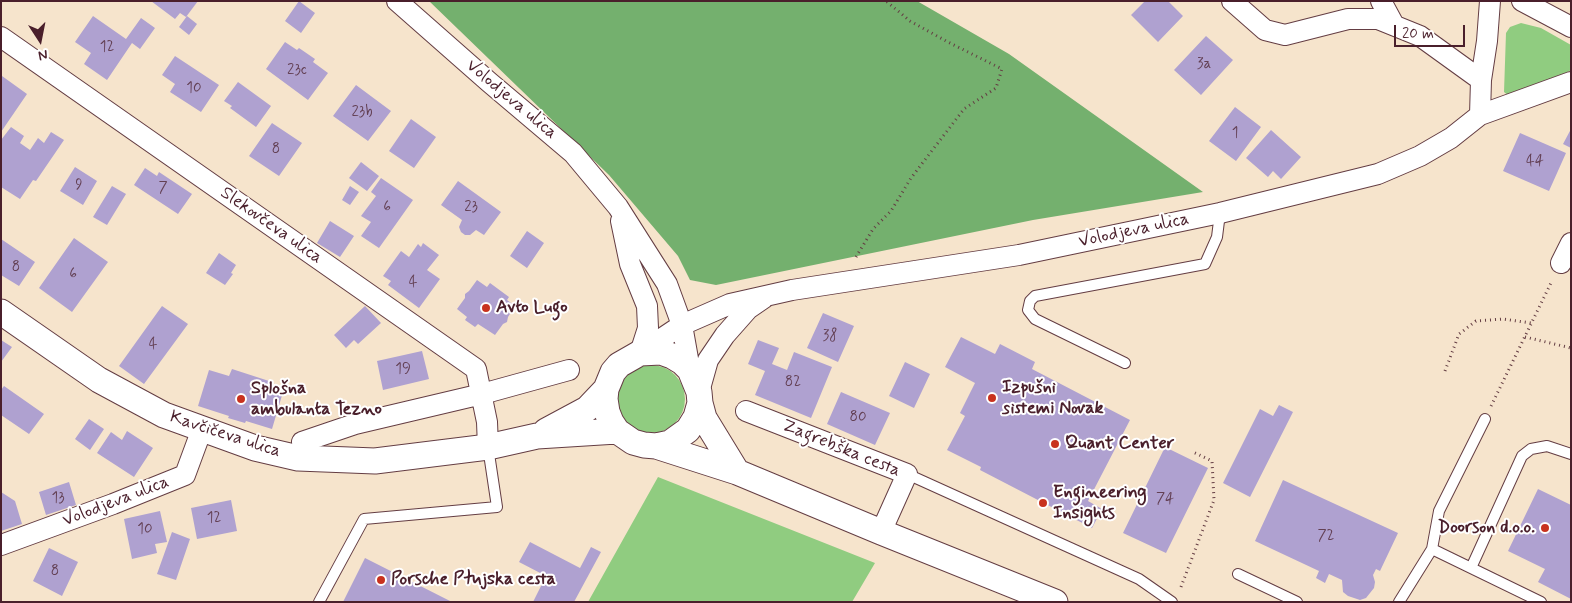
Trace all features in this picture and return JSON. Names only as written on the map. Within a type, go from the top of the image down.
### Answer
[{"type":"street","name":"Volodjeva ulica","points":[[397,1],[573,153],[618,207],[667,284],[682,325],[696,388]]},
{"type":"street","points":[[1232,1],[1265,30],[1285,35],[1348,19],[1378,19],[1420,36],[1481,80]]},
{"type":"street","points":[[1381,1],[1394,25]]},
{"type":"street","points":[[1480,114],[1481,80],[1487,41],[1490,1]]},
{"type":"street","points":[[1522,1],[1571,27]]},
{"type":"street","name":"Slekovčeva ulica","points":[[1,38],[476,369],[487,422],[488,447]]},
{"type":"street","name":"Volodjeva ulica","points":[[640,353],[682,325],[730,304],[770,294],[1019,255],[1220,213],[1378,174],[1420,156],[1451,138],[1480,114],[1571,82]]},
{"type":"street","name":"Volodjeva ulica","points":[[618,207],[630,264],[647,306],[648,328],[640,353]]},
{"type":"street","points":[[1561,263],[1571,243]]},
{"type":"street","name":"Volodjeva ulica","points":[[696,388],[708,360],[725,335],[748,310],[770,294]]},
{"type":"street","name":"Kavčičeva ulica","points":[[1,312],[99,380],[164,415],[255,448],[298,458],[375,461],[488,447],[537,436]]},
{"type":"street","points":[[737,472],[704,418],[696,388],[682,362],[661,352],[640,353],[620,365],[613,372],[606,389],[607,412],[617,430],[632,442],[656,446],[737,472],[1055,602]]},
{"type":"street","name":"Kavčičeva ulica","points":[[302,442],[354,424],[482,394],[569,370]]},
{"type":"street","points":[[656,446],[670,443],[688,430],[696,417],[696,388]]},
{"type":"street","points":[[537,436],[587,408],[606,389]]},
{"type":"street","name":"Zagrebška cesta","points":[[746,411],[907,474],[881,532]]},
{"type":"street","name":"Volodjeva ulica","points":[[1,545],[114,504],[185,475],[202,429]]},
{"type":"street","points":[[537,436],[617,430]]},
{"type":"lane","points":[[1125,363],[1035,319],[1028,310],[1030,301],[1035,296],[1205,264],[1217,237],[1220,213]]},
{"type":"lane","points":[[1399,602],[1432,549],[1440,511],[1485,418]]},
{"type":"lane","points":[[1471,568],[1522,456],[1531,449],[1547,446],[1571,454]]},
{"type":"lane","points":[[319,602],[364,519],[497,507],[488,447]]},
{"type":"lane","points":[[907,474],[1139,579],[1172,602]]},
{"type":"lane","points":[[1432,549],[1541,602]]},
{"type":"lane","points":[[1238,574],[1297,602]]},
{"type":"path","points":[[841,282],[873,229],[891,211],[911,178],[964,110],[996,88],[1002,69],[910,21],[886,1]]},
{"type":"path","points":[[1485,418],[1561,263]]},
{"type":"path","points":[[1445,371],[1459,334],[1476,321],[1503,319],[1531,323]]},
{"type":"path","points":[[1525,337],[1571,348]]},
{"type":"path","points":[[1179,592],[1214,500],[1212,461],[1193,452]]},
{"type":"green space","points":[[429,1],[917,1],[1009,54],[1203,192],[1033,220],[716,285],[690,280],[678,256],[609,175]]},
{"type":"green space","points":[[1521,23],[1541,28],[1571,45],[1571,70],[1559,77],[1510,97],[1504,92],[1506,33],[1510,27]]},
{"type":"green space","points":[[651,365],[664,368],[675,375],[682,386],[685,399],[682,412],[675,423],[664,430],[651,433],[638,430],[627,423],[620,412],[617,399],[620,386],[627,375],[638,368]]},
{"type":"green space","points":[[658,477],[875,563],[852,602],[588,602]]},
{"type":"building","points":[[151,1],[198,1],[186,17],[180,13],[175,19]]},
{"type":"building","points":[[299,1],[315,13],[301,33],[285,21]]},
{"type":"building","points":[[1145,1],[1168,1],[1183,16],[1158,42],[1131,15]]},
{"type":"building","points":[[93,16],[126,39],[141,18],[155,28],[140,49],[132,43],[107,80],[84,64],[91,53],[75,42]]},
{"type":"building","points":[[187,16],[197,24],[189,35],[179,27]]},
{"type":"building","points":[[1206,36],[1233,60],[1201,95],[1174,70]]},
{"type":"building","points":[[285,42],[297,50],[299,48],[315,59],[313,62],[328,73],[308,100],[266,69]]},
{"type":"building","points":[[175,56],[219,85],[201,112],[170,92],[175,84],[162,75]]},
{"type":"building","points":[[1,77],[27,94],[1,132]]},
{"type":"building","points":[[238,82],[271,106],[256,127],[230,108],[232,106],[224,101]]},
{"type":"building","points":[[356,85],[391,111],[368,141],[333,116]]},
{"type":"building","points":[[1235,107],[1261,127],[1236,161],[1209,141]]},
{"type":"building","points":[[411,119],[436,137],[414,168],[389,151]]},
{"type":"building","points":[[272,123],[302,143],[279,176],[249,156]]},
{"type":"building","points":[[11,127],[24,136],[20,143],[30,150],[38,138],[44,143],[51,132],[64,140],[36,181],[33,180],[20,199],[1,187],[1,140]]},
{"type":"building","points":[[1571,129],[1571,148],[1563,144]]},
{"type":"building","points":[[1271,130],[1301,157],[1281,179],[1273,171],[1268,177],[1246,158]]},
{"type":"building","points":[[1520,133],[1566,153],[1549,191],[1503,171]]},
{"type":"building","points":[[361,162],[379,176],[367,191],[349,178]]},
{"type":"building","points":[[75,167],[97,181],[83,205],[60,191]]},
{"type":"building","points":[[145,168],[157,176],[159,172],[192,194],[178,214],[134,185]]},
{"type":"building","points":[[381,178],[413,200],[379,248],[361,236],[371,222],[361,216],[376,196],[371,192]]},
{"type":"building","points":[[458,181],[501,212],[484,235],[476,230],[470,235],[465,235],[459,227],[462,220],[441,205]]},
{"type":"building","points":[[112,186],[126,194],[107,225],[93,217]]},
{"type":"building","points":[[350,186],[359,192],[350,205],[342,200]]},
{"type":"building","points":[[330,221],[354,236],[340,257],[317,243]]},
{"type":"building","points":[[527,231],[544,243],[527,268],[510,256]]},
{"type":"building","points":[[74,238],[108,262],[72,312],[39,288]]},
{"type":"building","points":[[1,239],[35,262],[19,286],[1,275]]},
{"type":"building","points":[[423,243],[439,255],[427,270],[440,279],[419,308],[388,285],[391,281],[383,276],[401,251],[409,257],[418,244],[421,247]]},
{"type":"building","points":[[219,253],[236,265],[231,273],[233,274],[225,285],[206,273]]},
{"type":"building","name":"Avto Lugo","points":[[477,280],[487,287],[490,283],[509,297],[507,300],[515,306],[507,322],[503,324],[495,335],[478,324],[475,327],[465,320],[467,317],[457,309],[465,298],[465,294]]},
{"type":"building","points":[[162,306],[188,324],[144,384],[119,366]]},
{"type":"building","points":[[365,306],[381,323],[358,344],[354,340],[346,348],[334,335]]},
{"type":"building","points":[[823,313],[854,326],[838,362],[807,348]]},
{"type":"building","name":"Quant Center","points":[[961,337],[995,354],[1000,344],[1035,362],[1032,369],[1130,420],[1088,501],[1102,509],[1092,528],[980,470],[981,467],[947,450],[965,416],[960,413],[975,383],[945,367]]},
{"type":"building","points":[[1,340],[12,347],[1,362]]},
{"type":"building","points":[[758,340],[779,348],[772,364],[787,370],[794,352],[832,367],[811,418],[755,395],[765,371],[748,364]]},
{"type":"building","points":[[422,351],[429,379],[383,390],[377,361]]},
{"type":"building","points":[[905,362],[930,374],[914,408],[889,396]]},
{"type":"building","name":"Splošna ambulanta Tezno","points":[[232,369],[269,381],[267,388],[283,392],[272,429],[228,418],[229,416],[198,406],[209,370],[229,376]]},
{"type":"building","points":[[4,386],[44,414],[29,434],[1,415],[1,390]]},
{"type":"building","points":[[841,392],[890,413],[875,445],[827,424]]},
{"type":"building","points":[[1279,405],[1293,412],[1250,497],[1223,483],[1260,409],[1273,416]]},
{"type":"building","points":[[89,419],[104,429],[90,450],[75,439]]},
{"type":"building","points":[[127,431],[153,448],[134,477],[97,453],[111,432],[122,440]]},
{"type":"building","points":[[1165,447],[1208,468],[1166,553],[1123,533]]},
{"type":"building","points":[[1283,480],[1398,533],[1380,571],[1376,569],[1373,575],[1374,588],[1366,598],[1360,600],[1348,596],[1343,592],[1342,580],[1329,574],[1325,583],[1316,578],[1319,571],[1255,541]]},
{"type":"building","points":[[69,482],[76,505],[46,515],[39,492]]},
{"type":"building","name":"Doorson d.o.o.","points":[[1538,489],[1571,505],[1571,599],[1538,582],[1545,569],[1508,551]]},
{"type":"building","points":[[1,492],[15,501],[22,524],[1,531]]},
{"type":"building","points":[[231,500],[237,531],[197,539],[191,508]]},
{"type":"building","points":[[160,511],[167,542],[155,544],[157,553],[132,559],[124,519]]},
{"type":"building","points":[[172,532],[190,539],[176,580],[157,574]]},
{"type":"building","points":[[530,542],[580,568],[591,547],[601,552],[574,602],[533,602],[546,576],[519,562]]},
{"type":"building","points":[[49,548],[78,562],[62,596],[33,581]]},
{"type":"building","name":"Porsche Ptujska cesta","points":[[365,558],[452,602],[343,602]]},
{"type":"place","name":"Avto Lugo","points":[[486,308]]},
{"type":"place","name":"Izpušni sistemi Novak","points":[[992,398]]},
{"type":"place","name":"Splošna ambulanta Tezno","points":[[241,399]]},
{"type":"place","name":"Quant Center","points":[[1055,444]]},
{"type":"place","name":"Engineering Insights","points":[[1043,503]]},
{"type":"place","name":"Doorson d.o.o.","points":[[1545,528]]},
{"type":"place","name":"Porsche Ptujska cesta","points":[[381,580]]}]
